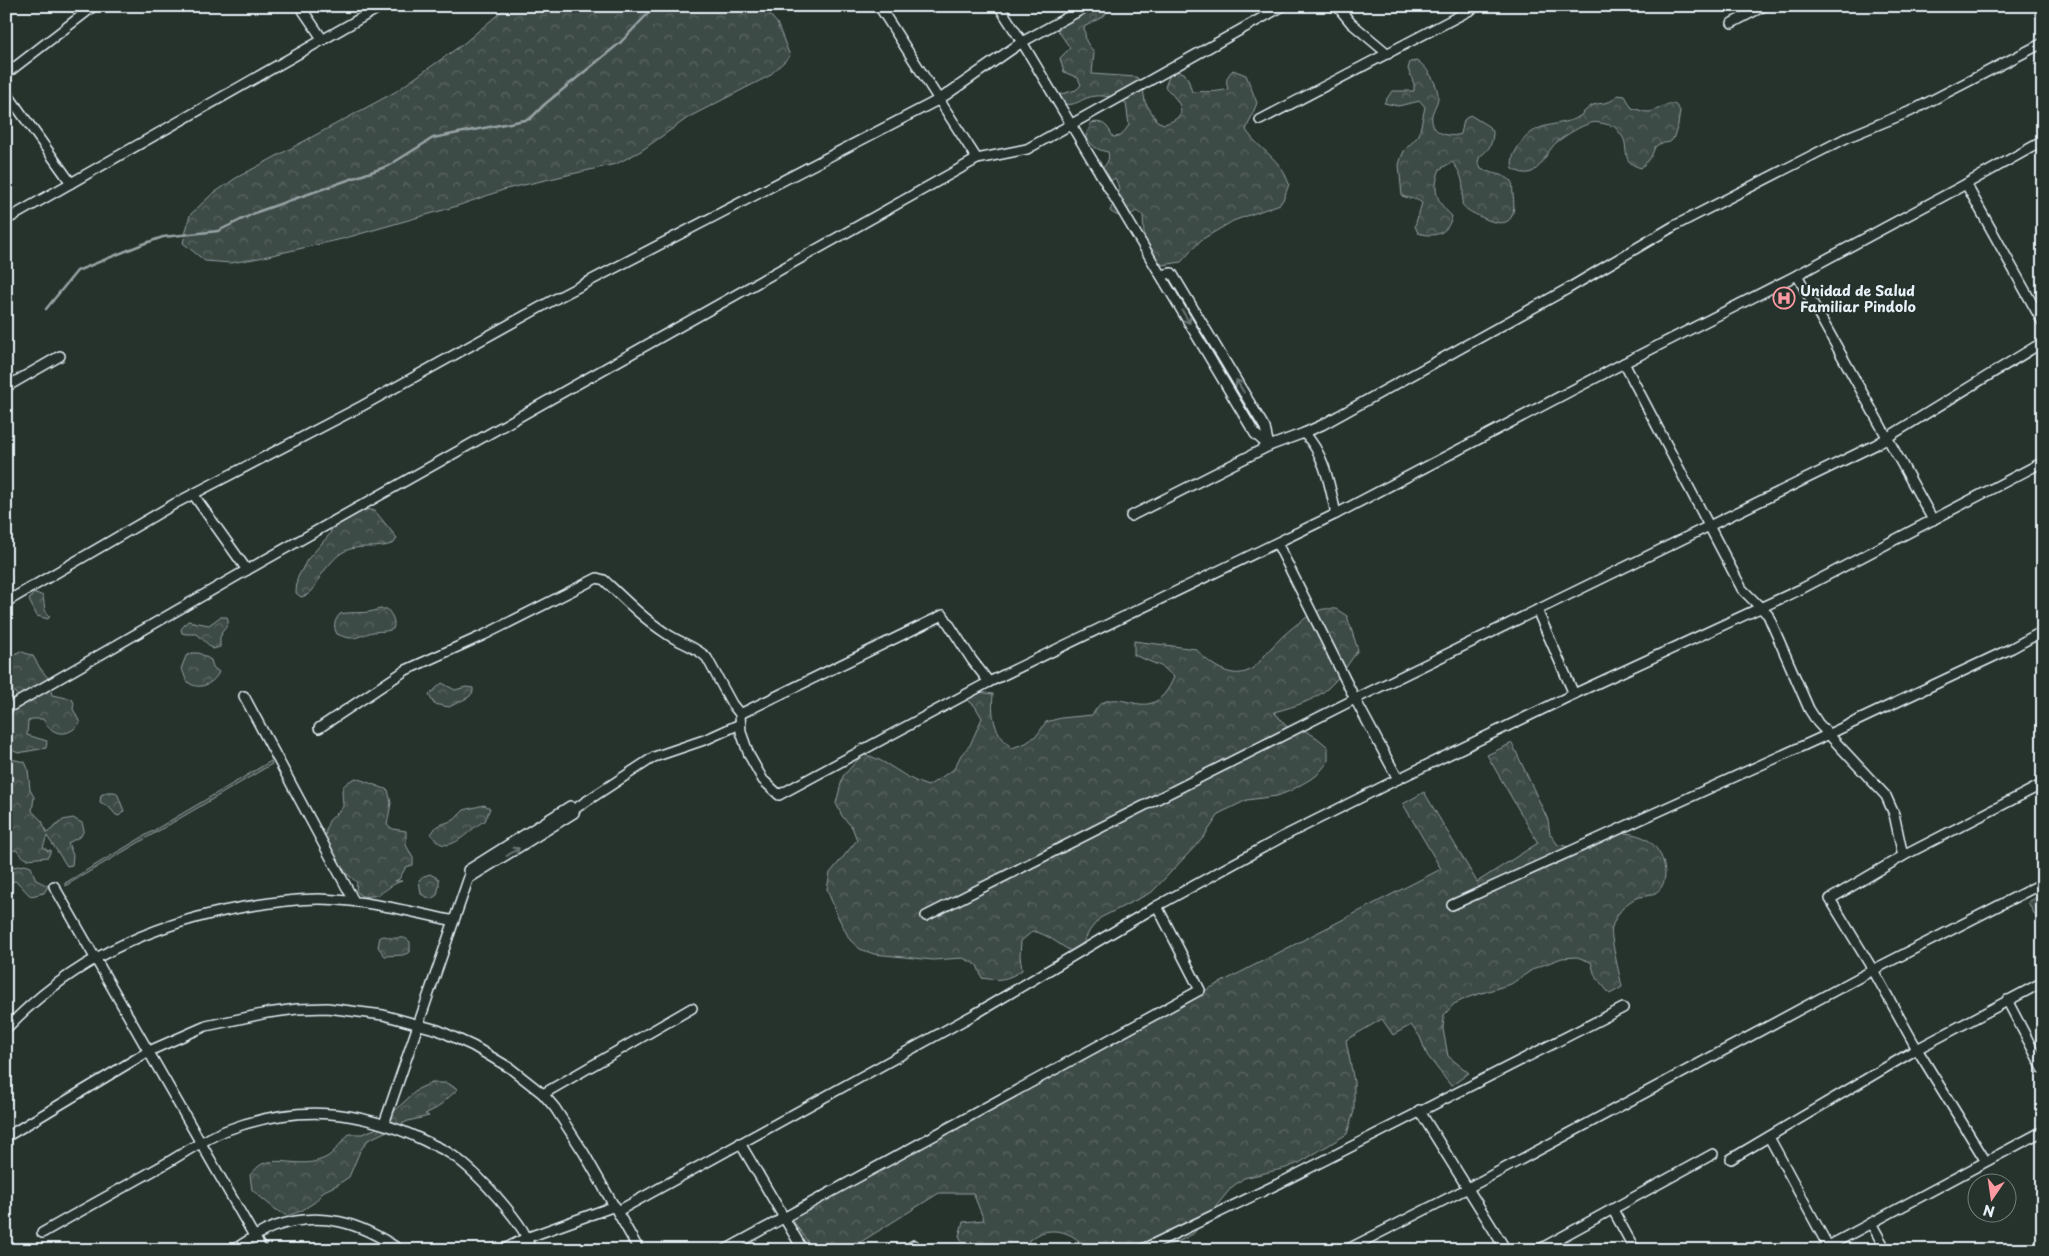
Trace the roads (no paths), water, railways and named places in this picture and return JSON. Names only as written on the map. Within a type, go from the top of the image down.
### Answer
[{"type":"street","points":[[6,74],[94,6]]},
{"type":"street","points":[[300,6],[323,40]]},
{"type":"street","points":[[6,220],[382,6]]},
{"type":"street","points":[[879,6],[940,99],[977,160]]},
{"type":"street","points":[[999,6],[1255,434],[1269,446]]},
{"type":"street","points":[[6,602],[193,494],[362,406],[557,298],[940,99],[1022,42],[1088,6]]},
{"type":"street","points":[[6,709],[247,570],[977,160],[1027,148],[1284,6]]},
{"type":"street","points":[[1337,6],[1351,23],[1388,54]]},
{"type":"street","points":[[1260,120],[1478,6]]},
{"type":"street","points":[[1732,23],[1764,6]]},
{"type":"street","points":[[1131,516],[1269,446],[1322,425],[1569,288],[1674,226],[1848,137],[1911,111],[2043,43]]},
{"type":"street","points":[[6,92],[71,183]]},
{"type":"street","points":[[319,728],[406,670],[597,578],[604,580],[637,611],[667,634],[701,652],[707,658],[740,714],[744,744],[749,755],[763,780],[779,795],[990,682],[1336,514],[1624,363],[1797,275],[1966,184],[2043,140]]},
{"type":"street","points":[[1966,184],[2043,323]]},
{"type":"street","points":[[1160,275],[1172,273],[1265,428],[1269,446]]},
{"type":"street","points":[[1797,275],[1933,520]]},
{"type":"street","points":[[926,916],[1355,699],[1887,438],[2043,342]]},
{"type":"street","points":[[6,388],[60,356]]},
{"type":"street","points":[[1624,363],[1742,590],[1768,615],[1809,709],[1818,723],[1886,796],[1894,814],[1903,856]]},
{"type":"street","points":[[1304,433],[1310,439],[1322,460],[1336,514]]},
{"type":"street","points":[[502,1250],[526,1238],[617,1208],[975,1014],[1157,906],[1284,836],[1574,694],[1801,589],[2043,462]]},
{"type":"street","points":[[193,494],[247,570]]},
{"type":"street","points":[[1276,543],[1398,779]]},
{"type":"street","points":[[1538,610],[1574,694]]},
{"type":"street","points":[[740,714],[943,615],[972,660],[990,682]]},
{"type":"street","points":[[1452,906],[1829,734],[2012,648],[2043,631]]},
{"type":"street","points":[[244,696],[354,901]]},
{"type":"street","points":[[384,1124],[470,874],[654,757],[707,739],[740,724]]},
{"type":"street","points":[[1985,1160],[1917,1049],[1873,970],[1830,899],[1903,856],[2043,784]]},
{"type":"street","points":[[1346,1250],[1468,1188],[1873,970],[2043,883]]},
{"type":"street","points":[[54,886],[262,1250]]},
{"type":"street","points":[[6,1029],[35,1000],[79,967],[137,937],[209,913],[268,903],[317,899],[354,901],[454,921]]},
{"type":"street","points":[[725,1250],[1200,990],[1157,906]]},
{"type":"street","points":[[1731,1159],[1917,1049],[2043,982]]},
{"type":"street","points":[[2007,1000],[2043,1069]]},
{"type":"street","points":[[6,1137],[149,1051],[206,1026],[267,1012],[290,1010],[327,1008],[383,1016],[438,1030],[473,1046],[510,1068],[543,1094],[555,1108],[617,1208],[639,1250]]},
{"type":"street","points":[[543,1094],[692,1008]]},
{"type":"street","points":[[1141,1250],[1282,1182],[1419,1110],[1623,1008]]},
{"type":"street","points":[[1419,1110],[1506,1250]]},
{"type":"street","points":[[42,1232],[226,1131],[261,1120],[291,1114],[349,1115],[384,1124],[408,1133],[450,1153],[477,1177],[508,1211],[526,1238],[531,1250]]},
{"type":"street","points":[[1769,1137],[1825,1248],[2043,1130]]},
{"type":"street","points":[[740,1143],[803,1250]]},
{"type":"street","points":[[1538,1250],[1713,1154]]},
{"type":"street","points":[[1613,1210],[1634,1250]]},
{"type":"street","points":[[233,1250],[272,1228],[290,1222],[321,1218],[358,1226],[377,1234],[400,1250]]},
{"type":"street","points":[[1871,1223],[1886,1250]]},
{"type":"street","points":[[906,1250],[914,1245],[916,1250]]},
{"type":"waterway","points":[[46,309],[77,271],[143,244],[163,237],[218,231],[257,212],[388,166],[433,138],[530,119],[545,104],[621,42],[655,6]]},
{"type":"place","name":"Unidad de Salud Familiar Pindolo","points":[[1784,298]]}]
